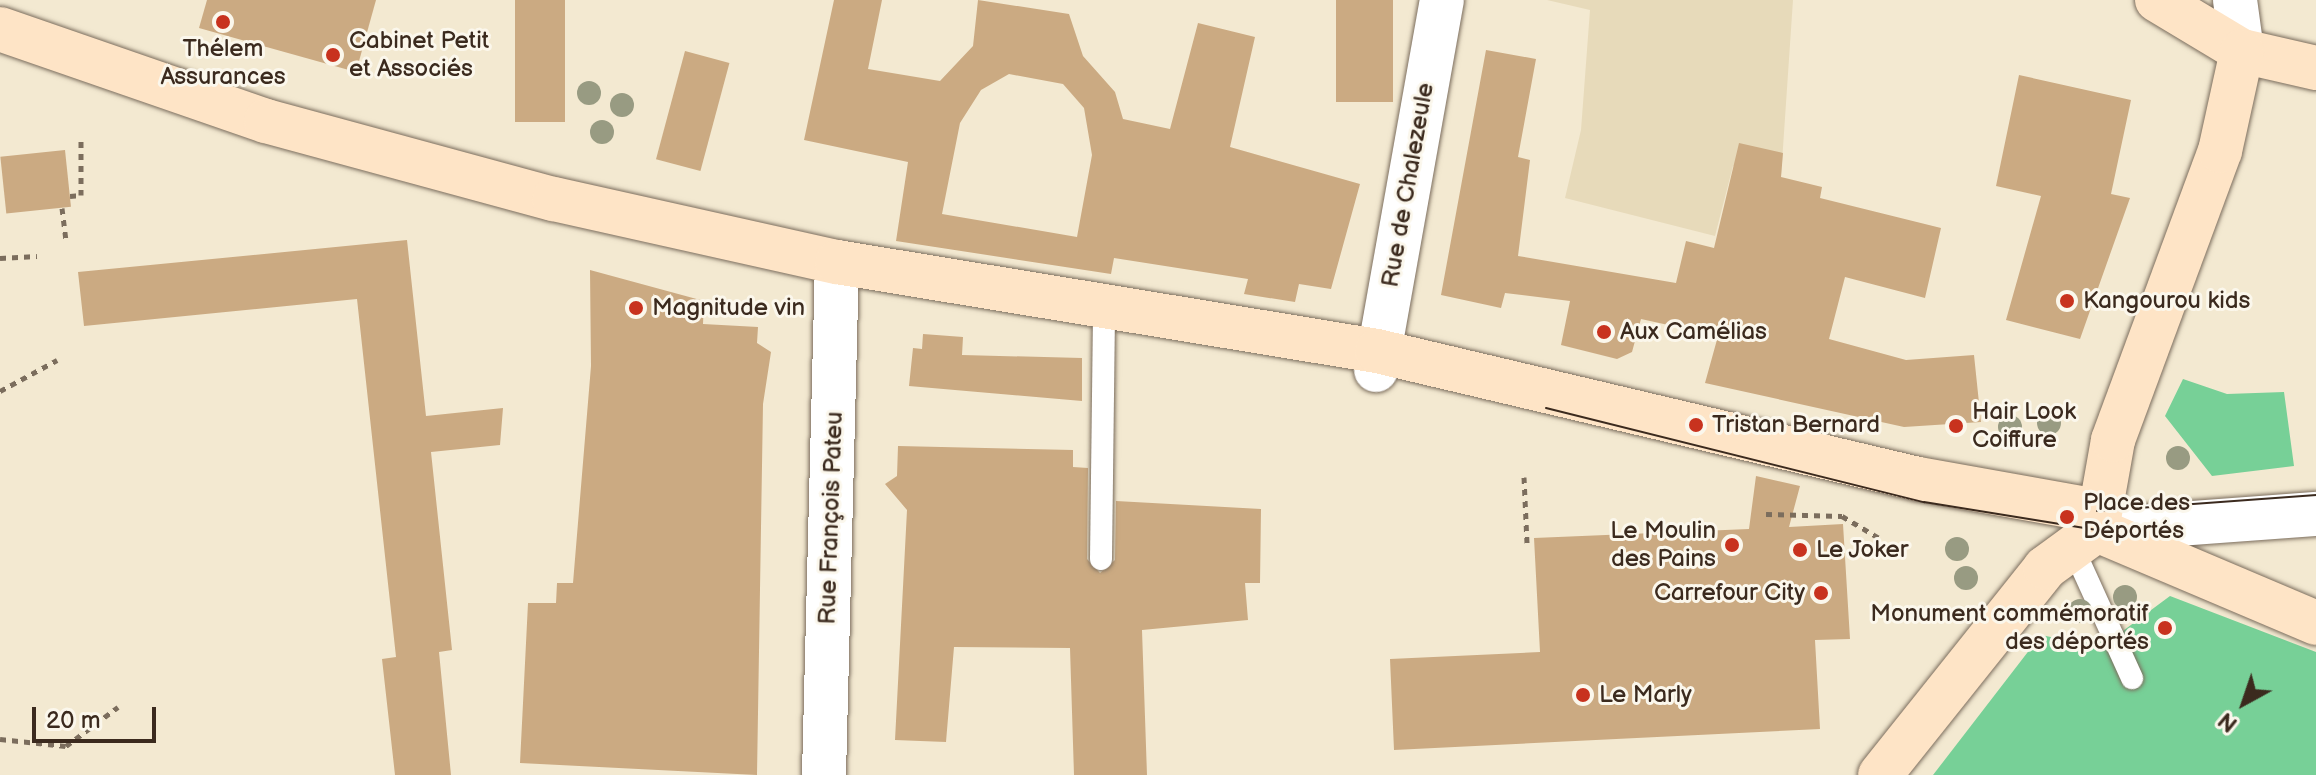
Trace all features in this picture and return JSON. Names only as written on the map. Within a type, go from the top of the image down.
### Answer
[{"type":"street","name":"Rue de Chalezeule","points":[[1377,361],[1442,0]]},
{"type":"street","points":[[2157,0],[2242,51],[2316,68]]},
{"type":"street","points":[[1880,775],[2006,614],[2089,530],[2119,424],[2220,151],[2242,51],[2235,0]]},
{"type":"street","points":[[0,29],[266,121],[837,272],[1377,361],[1918,479],[2089,530],[2316,623]]},
{"type":"street","points":[[0,49],[249,133],[837,272],[1104,326],[1377,361]]},
{"type":"street","name":"Rue François Pateu","points":[[824,775],[837,272]]},
{"type":"street","points":[[2089,530],[2316,514]]},
{"type":"lane","points":[[1101,559],[1104,326]]},
{"type":"lane","points":[[2089,530],[2132,678]]},
{"type":"path","points":[[70,196],[81,195],[81,136]]},
{"type":"path","points":[[62,208],[66,242]]},
{"type":"path","points":[[0,258],[37,256]]},
{"type":"path","points":[[0,391],[57,360]]},
{"type":"path","points":[[1524,477],[1527,543]]},
{"type":"path","points":[[1766,514],[1842,516],[1879,538]]},
{"type":"path","points":[[0,739],[66,746],[118,707]]},
{"type":"shaded area","points":[[1547,0],[1793,0],[1781,177],[1733,166],[1715,236],[1565,198],[1581,130],[1590,10]]},
{"type":"green space","points":[[2183,379],[2227,394],[2284,392],[2294,466],[2212,476],[2165,416]]},
{"type":"green space","points":[[2170,596],[2316,652],[2316,775],[1933,775],[2041,635],[2080,643],[2112,639]]},
{"type":"building","points":[[207,0],[376,0],[356,72],[199,28]]},
{"type":"building","points":[[515,0],[565,0],[565,122],[515,122]]},
{"type":"building","points":[[834,0],[882,0],[868,69],[940,81],[973,46],[978,0],[1069,14],[1083,56],[1115,92],[1123,119],[1170,129],[1198,23],[1255,37],[1230,147],[1360,184],[1331,289],[1299,284],[1295,302],[1244,294],[1248,279],[1114,258],[1111,274],[896,241],[908,162],[804,140]],"holes":[[[1009,74],[1063,84],[1084,108],[1092,155],[1077,237],[942,214],[960,123],[981,90]]]},
{"type":"building","points":[[1336,0],[1393,0],[1393,102],[1336,102]]},
{"type":"building","points":[[1486,50],[1536,59],[1518,157],[1530,160],[1518,256],[1676,283],[1686,241],[1714,248],[1739,143],[1783,153],[1781,177],[1822,187],[1820,198],[1941,228],[1925,298],[1845,277],[1829,339],[1906,360],[1974,355],[1981,422],[1904,427],[1705,383],[1718,336],[1690,330],[1692,323],[1682,328],[1641,319],[1632,352],[1617,359],[1561,345],[1570,301],[1505,293],[1501,308],[1441,295]]},
{"type":"building","points":[[685,51],[729,63],[700,171],[656,159]]},
{"type":"building","points":[[2019,75],[2131,100],[2111,194],[2130,198],[2080,339],[2006,320],[2041,196],[1996,186]]},
{"type":"building","points":[[65,150],[71,207],[6,213],[0,157]]},
{"type":"building","points":[[407,240],[426,416],[503,408],[500,445],[431,452],[452,650],[439,652],[451,775],[395,775],[382,659],[396,657],[357,299],[84,326],[78,272]]},
{"type":"building","points":[[590,270],[704,301],[703,324],[758,327],[757,343],[771,352],[763,404],[757,775],[520,763],[528,603],[556,603],[557,583],[573,583],[591,366]]},
{"type":"building","points":[[923,334],[963,337],[962,355],[1082,358],[1082,401],[909,386],[913,348],[922,349]]},
{"type":"building","points":[[898,446],[1073,450],[1073,467],[1088,468],[1087,559],[1100,573],[1115,560],[1116,501],[1261,509],[1260,583],[1245,583],[1248,620],[1142,630],[1147,775],[1074,775],[1070,648],[954,647],[946,742],[895,740],[907,510],[885,484],[897,476]]},
{"type":"building","points":[[1756,476],[1800,486],[1789,527],[1843,524],[1850,639],[1815,640],[1820,729],[1394,750],[1390,659],[1540,652],[1534,538],[1749,529]]},
{"type":"tram line","points":[[1546,408],[1924,502],[2097,530]]},
{"type":"tram line","points":[[2097,511],[2316,495]]},
{"type":"place","name":"Thélem Assurances","points":[[223,22]]},
{"type":"place","name":"Cabinet Petit et Associés","points":[[333,55]]},
{"type":"place","name":"Kangourou kids","points":[[2067,301]]},
{"type":"place","name":"Magnitude vin","points":[[636,308]]},
{"type":"place","name":"Aux Camélias","points":[[1604,332]]},
{"type":"place","name":"Tristan Bernard","points":[[1696,425]]},
{"type":"place","name":"Hair Look Coiffure","points":[[1956,426]]},
{"type":"place","name":"Place des Déportés","points":[[2067,517]]},
{"type":"place","name":"Le Moulin des Pains","points":[[1732,545]]},
{"type":"place","name":"Le Joker","points":[[1800,550]]},
{"type":"place","name":"Carrefour City","points":[[1821,593]]},
{"type":"place","name":"Monument commémoratif des déportés","points":[[2165,628]]},
{"type":"place","name":"Le Marly","points":[[1583,695]]}]
